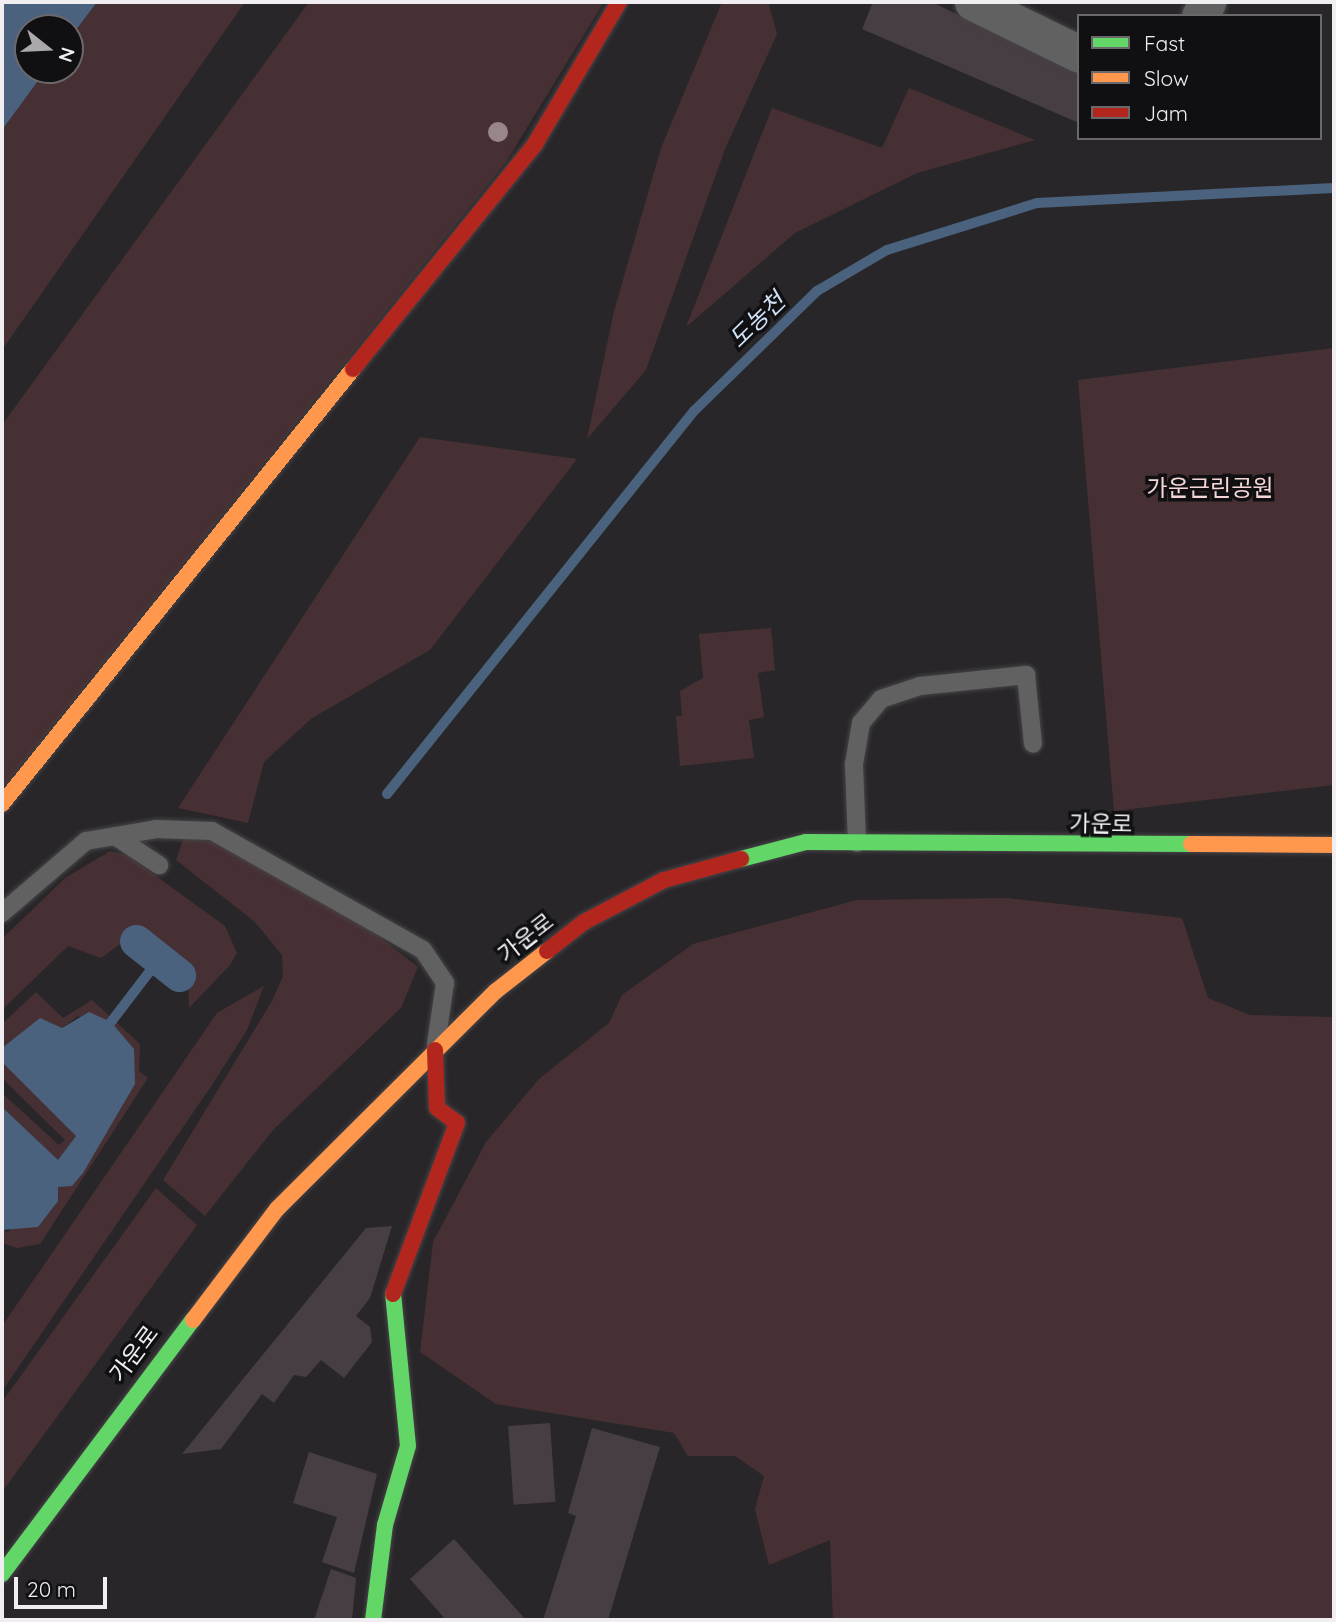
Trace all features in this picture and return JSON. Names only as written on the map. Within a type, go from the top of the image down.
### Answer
[{"type":"street","points":[[2,804],[535,144],[619,2]]},
{"type":"street","points":[[973,2],[1077,53]]},
{"type":"street","name":"가운로","points":[[2,1574],[277,1209],[496,991],[584,922],[664,880],[806,842],[1334,845]]},
{"type":"street","points":[[373,1620],[385,1525],[408,1446],[390,1315],[395,1276],[457,1123],[437,1108],[435,1050]]},
{"type":"lane","points":[[857,843],[856,751],[861,723],[881,699],[920,686],[1026,675],[1033,744]]},
{"type":"lane","points":[[2,912],[86,841],[156,829],[212,831],[424,950],[445,983],[435,1050]]},
{"type":"lane","points":[[115,836],[159,865]]},
{"type":"green space","points":[[97,2],[245,2],[2,350],[2,130],[36,84],[84,84],[84,19]]},
{"type":"green space","points":[[309,2],[604,2],[506,162],[2,789],[2,425]]},
{"type":"green space","points":[[722,2],[768,2],[777,34],[725,149],[646,370],[587,439],[614,311],[661,148]]},
{"type":"green space","points":[[909,88],[1035,140],[917,173],[795,233],[686,327],[772,108],[882,148]]},
{"type":"green space","name":"가운근린공원","points":[[1334,348],[1334,785],[1114,811],[1078,380]]},
{"type":"green space","points":[[420,437],[577,459],[430,650],[312,718],[264,762],[248,823],[178,808]]},
{"type":"green space","points":[[771,628],[775,670],[758,673],[764,717],[749,720],[754,758],[680,766],[676,716],[682,716],[680,691],[703,678],[699,634]]},
{"type":"green space","points":[[184,836],[222,844],[376,934],[418,967],[401,1008],[273,1130],[205,1216],[163,1180],[272,1001],[283,976],[282,955],[255,922],[176,860]]},
{"type":"green space","points":[[110,851],[127,855],[225,926],[237,953],[230,965],[189,1008],[188,974],[137,932],[101,958],[68,946],[2,1010],[2,939],[65,878]]},
{"type":"green space","points":[[1008,898],[1182,918],[1208,998],[1250,1015],[1334,1017],[1334,1620],[833,1620],[830,1540],[769,1565],[755,1509],[764,1476],[735,1456],[688,1456],[674,1433],[496,1404],[420,1352],[433,1242],[486,1142],[539,1079],[609,1023],[622,995],[693,944],[857,900]]},
{"type":"green space","points":[[264,986],[247,1030],[212,1085],[2,1391],[2,1326],[217,1013]]},
{"type":"green space","points":[[36,992],[63,1018],[92,1000],[140,1044],[139,1071],[148,1078],[40,1244],[17,1248],[2,1243],[2,1230],[8,1232],[58,1187],[130,1069],[134,1050],[78,1016],[62,1028],[40,1019],[2,1048],[2,1024]]},
{"type":"green space","points":[[2,1059],[76,1136],[58,1161],[2,1107],[2,1093],[59,1145],[65,1140],[2,1078]]},
{"type":"green space","points":[[156,1188],[197,1225],[2,1492],[2,1402]]},
{"type":"water","points":[[2,2],[97,2],[84,19],[84,14],[14,14],[14,84],[36,84],[2,130]]},
{"type":"water","points":[[89,1012],[111,1022],[134,1049],[135,1084],[83,1173],[72,1186],[58,1187],[58,1201],[38,1227],[2,1230],[2,1107],[58,1160],[76,1136],[3,1063],[2,1048],[40,1018],[62,1028]]},
{"type":"building","points":[[873,2],[932,2],[1077,74],[1077,122],[862,29]]},
{"type":"building","points":[[392,1226],[370,1298],[356,1316],[370,1327],[372,1342],[344,1378],[321,1360],[306,1377],[294,1375],[274,1403],[262,1394],[221,1449],[182,1454],[366,1228]]},
{"type":"building","points":[[550,1423],[556,1502],[514,1505],[508,1426]]},
{"type":"building","points":[[592,1428],[660,1447],[608,1620],[543,1620],[576,1516],[568,1513]]},
{"type":"building","points":[[309,1452],[377,1474],[354,1573],[322,1562],[337,1517],[293,1503]]},
{"type":"building","points":[[454,1539],[526,1620],[446,1620],[410,1579]]},
{"type":"building","points":[[331,1569],[356,1578],[352,1620],[314,1620]]},
{"type":"waterway","name":"도농천","points":[[387,794],[694,411],[817,291],[887,250],[1037,203],[1334,188]]},
{"type":"waterway","name":"도농천","points":[[136,941],[179,975]]},
{"type":"waterway","name":"도농천","points":[[111,1022],[163,954]]},
{"type":"traffic: fast","points":[[741,859],[806,842],[1191,844]]},
{"type":"traffic: fast","points":[[373,1620],[385,1525],[408,1446],[393,1294]]},
{"type":"traffic: fast","points":[[2,1574],[193,1320]]},
{"type":"traffic: slow","points":[[2,804],[353,369]]},
{"type":"traffic: slow","points":[[1191,844],[1334,845]]},
{"type":"traffic: slow","points":[[193,1320],[277,1209],[496,991],[547,951]]},
{"type":"traffic: jam","points":[[353,369],[535,144],[619,2]]},
{"type":"traffic: jam","points":[[547,951],[584,922],[664,880],[741,859]]},
{"type":"traffic: jam","points":[[393,1294],[457,1123],[437,1108],[435,1050]]}]
